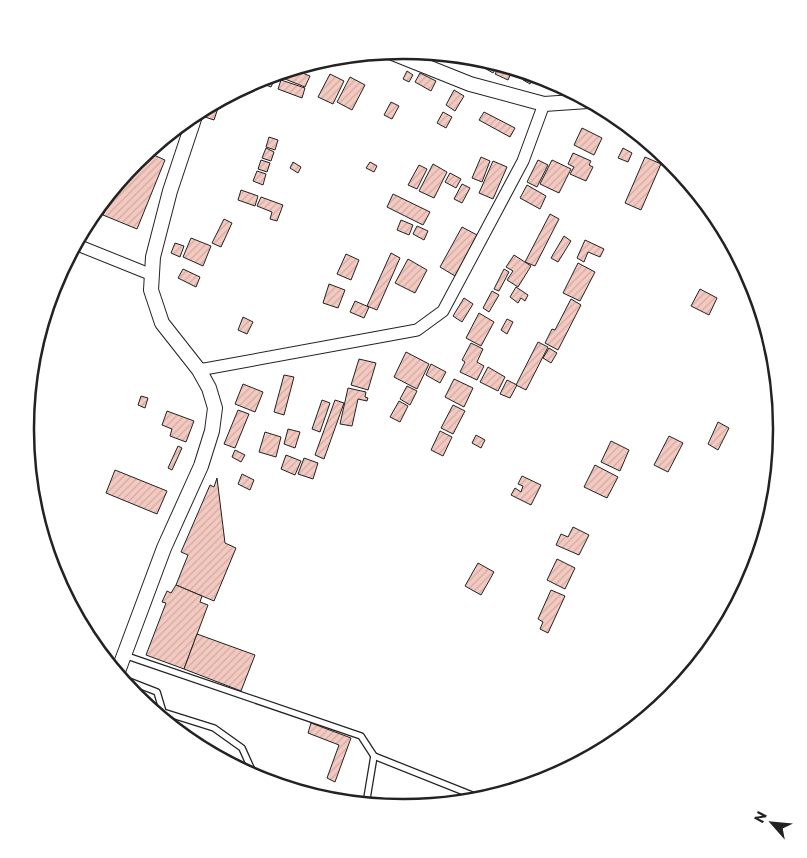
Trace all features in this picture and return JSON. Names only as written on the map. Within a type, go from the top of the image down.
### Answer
[{"type":"street","points":[[408,59],[470,84],[544,104],[575,102]]},
{"type":"street","points":[[199,370],[416,330],[443,311],[523,161],[544,104]]},
{"type":"street","points":[[120,666],[164,548],[202,466],[212,431],[215,408],[209,388],[199,370],[162,323],[151,290],[153,257],[170,191],[191,127]]},
{"type":"street","points":[[82,246],[152,275]]},
{"type":"lane","points":[[124,655],[361,736],[374,756],[468,793]]},
{"type":"lane","points":[[137,684],[157,692],[160,707]]},
{"type":"lane","points":[[173,718],[214,728],[242,748],[250,765]]},
{"type":"lane","points":[[367,797],[374,756]]},
{"type":"building","points":[[407,71],[413,75],[409,82],[403,79]]},
{"type":"building","points":[[496,71],[510,75],[508,80],[495,74]]},
{"type":"building","points":[[303,73],[310,76],[305,87],[285,79]]},
{"type":"building","points":[[420,73],[436,81],[431,91],[415,82]]},
{"type":"building","points":[[330,74],[344,81],[333,104],[318,97]]},
{"type":"building","points":[[350,77],[365,85],[352,110],[337,102]]},
{"type":"building","points":[[282,80],[305,88],[302,98],[278,89]]},
{"type":"building","points":[[454,90],[464,96],[455,111],[446,105]]},
{"type":"building","points":[[391,102],[399,106],[392,119],[384,115]]},
{"type":"building","points":[[217,110],[214,120],[206,117]]},
{"type":"building","points":[[443,112],[452,117],[446,128],[437,123]]},
{"type":"building","points":[[484,112],[515,128],[510,137],[479,120]]},
{"type":"building","points":[[582,128],[602,138],[594,155],[574,145]]},
{"type":"building","points":[[269,137],[278,140],[275,150],[266,147]]},
{"type":"building","points":[[266,148],[274,152],[271,161],[262,158]]},
{"type":"building","points":[[623,148],[632,153],[628,162],[618,158]]},
{"type":"building","points":[[573,153],[591,161],[589,165],[593,167],[586,181],[570,174],[574,167],[568,164]]},
{"type":"building","points":[[155,156],[165,160],[137,229],[103,215],[126,185]]},
{"type":"building","points":[[481,157],[490,161],[482,182],[472,178]]},
{"type":"building","points":[[645,157],[661,164],[641,210],[625,203]]},
{"type":"building","points":[[261,160],[270,163],[267,172],[258,169]]},
{"type":"building","points":[[538,160],[548,165],[537,187],[527,182]]},
{"type":"building","points":[[552,160],[571,169],[559,193],[540,184]]},
{"type":"building","points":[[493,161],[507,167],[493,199],[479,193]]},
{"type":"building","points":[[293,162],[301,167],[298,173],[290,168]]},
{"type":"building","points":[[370,162],[377,166],[374,172],[366,168]]},
{"type":"building","points":[[433,164],[447,172],[434,198],[419,191]]},
{"type":"building","points":[[419,165],[427,169],[417,189],[408,185]]},
{"type":"building","points":[[257,171],[266,174],[263,185],[253,181]]},
{"type":"building","points":[[450,173],[461,179],[456,188],[445,182]]},
{"type":"building","points":[[462,184],[470,188],[462,203],[454,199]]},
{"type":"building","points":[[527,185],[546,196],[540,209],[520,198]]},
{"type":"building","points":[[241,190],[258,196],[255,206],[238,200]]},
{"type":"building","points":[[393,194],[430,212],[423,225],[387,207]]},
{"type":"building","points":[[261,197],[283,205],[277,221],[270,219],[272,212],[257,206]]},
{"type":"building","points":[[550,214],[559,219],[535,266],[525,262]]},
{"type":"building","points":[[224,219],[232,223],[221,247],[212,243]]},
{"type":"building","points":[[401,220],[413,225],[409,235],[397,230]]},
{"type":"building","points":[[417,226],[428,231],[424,240],[413,234]]},
{"type":"building","points":[[462,227],[477,235],[455,276],[440,267]]},
{"type":"building","points":[[564,236],[571,241],[558,262],[551,258]]},
{"type":"building","points":[[191,238],[211,246],[203,266],[183,257]]},
{"type":"building","points":[[585,240],[604,249],[600,257],[588,252],[584,262],[577,258]]},
{"type":"building","points":[[175,243],[184,246],[180,257],[171,253]]},
{"type":"building","points":[[391,253],[400,258],[377,310],[367,306]]},
{"type":"building","points":[[346,254],[359,260],[351,280],[337,274]]},
{"type":"building","points":[[514,255],[531,266],[518,287],[507,280],[513,271],[506,267]]},
{"type":"building","points":[[408,259],[427,270],[415,293],[395,283]]},
{"type":"building","points":[[578,263],[595,272],[580,301],[563,293]]},
{"type":"building","points":[[183,269],[200,277],[196,287],[178,278]]},
{"type":"building","points":[[504,269],[509,272],[499,291],[494,289]]},
{"type":"building","points":[[329,284],[345,290],[338,308],[323,303]]},
{"type":"building","points":[[516,287],[528,295],[525,301],[521,298],[518,303],[510,297]]},
{"type":"building","points":[[700,289],[717,298],[709,315],[691,306]]},
{"type":"building","points":[[492,291],[499,295],[489,312],[483,308]]},
{"type":"building","points":[[464,298],[473,304],[462,322],[453,316]]},
{"type":"building","points":[[571,299],[581,305],[558,350],[545,343],[552,329],[555,330]]},
{"type":"building","points":[[355,301],[369,307],[364,318],[350,312]]},
{"type":"building","points":[[479,313],[494,322],[481,346],[466,338]]},
{"type":"building","points":[[243,317],[253,322],[247,334],[238,330]]},
{"type":"building","points":[[507,319],[513,322],[507,334],[501,330]]},
{"type":"building","points":[[538,342],[548,347],[526,390],[516,385]]},
{"type":"building","points":[[471,343],[483,349],[477,362],[484,366],[477,380],[460,372],[465,362],[462,360]]},
{"type":"building","points":[[549,348],[557,353],[551,363],[543,358]]},
{"type":"building","points":[[406,352],[429,364],[417,389],[394,377]]},
{"type":"building","points":[[359,359],[376,363],[368,390],[351,385]]},
{"type":"building","points":[[431,364],[446,372],[440,383],[426,375]]},
{"type":"building","points":[[488,367],[505,377],[498,391],[480,382]]},
{"type":"building","points":[[284,375],[294,377],[284,415],[274,412]]},
{"type":"building","points":[[454,379],[473,388],[464,407],[445,397]]},
{"type":"building","points":[[507,380],[517,385],[510,398],[500,394]]},
{"type":"building","points":[[243,384],[263,392],[255,412],[235,404]]},
{"type":"building","points":[[407,386],[417,391],[410,405],[400,399]]},
{"type":"building","points":[[348,388],[366,392],[365,397],[368,398],[367,401],[358,399],[352,426],[340,424]]},
{"type":"building","points":[[141,396],[148,398],[145,408],[138,405]]},
{"type":"building","points":[[322,400],[330,403],[320,432],[312,429]]},
{"type":"building","points":[[335,400],[344,403],[324,459],[315,455]]},
{"type":"building","points":[[399,401],[408,406],[400,422],[390,417]]},
{"type":"building","points":[[453,405],[465,411],[453,434],[441,428]]},
{"type":"building","points":[[238,410],[249,414],[235,448],[224,444]]},
{"type":"building","points":[[167,411],[194,421],[186,442],[170,436],[172,429],[162,425]]},
{"type":"building","points":[[718,422],[729,428],[718,450],[708,444]]},
{"type":"building","points":[[288,429],[300,432],[295,448],[284,444]]},
{"type":"building","points":[[440,431],[452,437],[443,456],[431,450]]},
{"type":"building","points":[[265,432],[281,437],[276,457],[259,452]]},
{"type":"building","points":[[476,435],[485,440],[481,448],[472,443]]},
{"type":"building","points":[[669,436],[683,443],[668,472],[654,465]]},
{"type":"building","points":[[611,441],[629,450],[620,471],[601,462]]},
{"type":"building","points":[[178,446],[182,448],[172,470],[168,468]]},
{"type":"building","points":[[235,450],[245,455],[241,462],[232,457]]},
{"type":"building","points":[[286,455],[301,461],[295,475],[281,469]]},
{"type":"building","points":[[304,458],[318,463],[313,479],[298,474]]},
{"type":"building","points":[[595,465],[618,477],[607,498],[584,487]]},
{"type":"building","points":[[115,470],[167,491],[157,514],[106,493]]},
{"type":"building","points":[[242,474],[254,480],[250,490],[238,484]]},
{"type":"building","points":[[522,476],[541,485],[531,505],[511,495],[515,488],[521,492],[523,486],[518,484]]},
{"type":"building","points":[[217,478],[225,543],[236,548],[214,601],[176,585],[188,555],[181,552],[210,485],[214,487]]},
{"type":"building","points":[[573,527],[589,535],[579,555],[556,545],[561,534],[568,537]]},
{"type":"building","points":[[557,559],[575,568],[565,589],[547,580]]},
{"type":"building","points":[[478,563],[494,572],[481,595],[465,586]]},
{"type":"building","points":[[176,585],[202,596],[200,602],[208,605],[184,669],[146,655],[166,603],[162,602],[167,591],[171,593]]},
{"type":"building","points":[[551,590],[565,596],[548,633],[540,629],[543,622],[538,619]]},
{"type":"building","points":[[197,634],[255,655],[241,691],[184,669]]},
{"type":"building","points":[[311,723],[351,738],[335,782],[327,778],[339,745],[308,733]]}]
